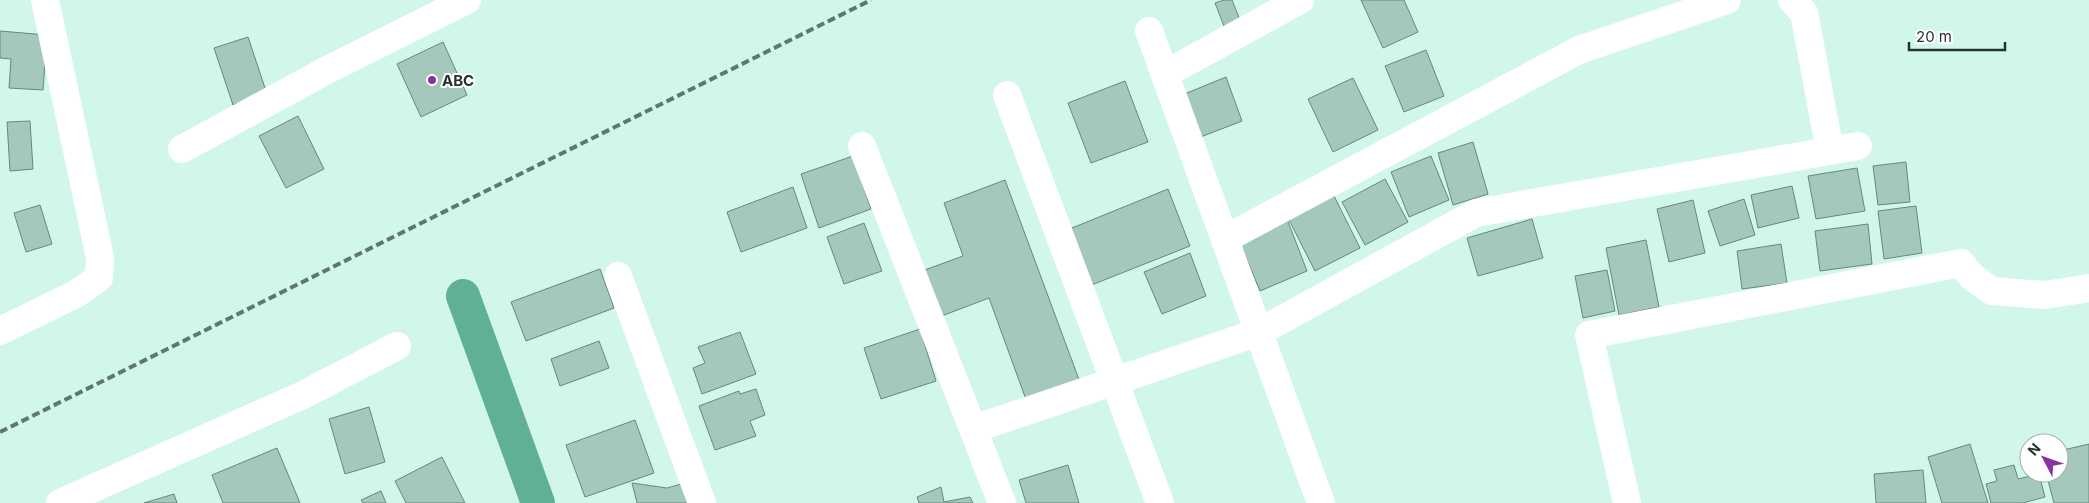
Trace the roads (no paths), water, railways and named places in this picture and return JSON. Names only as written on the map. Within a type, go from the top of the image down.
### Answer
[{"type":"street","points":[[0,331],[76,294],[99,278],[100,258],[45,0]]},
{"type":"street","points":[[182,149],[329,69],[467,0]]},
{"type":"street","points":[[1165,74],[1300,0]]},
{"type":"street","points":[[1225,239],[1579,50],[1727,0]]},
{"type":"street","points":[[1792,0],[1804,13],[1830,151]]},
{"type":"street","points":[[1149,30],[1321,503]]},
{"type":"street","points":[[1006,95],[1160,503]]},
{"type":"street","points":[[862,146],[1002,503]]},
{"type":"street","points":[[974,429],[1259,332],[1476,213],[1858,146]]},
{"type":"street","points":[[1627,503],[1589,335],[1961,263],[1972,277],[1992,291],[2045,295],[2089,288]]},
{"type":"street","points":[[618,276],[702,503]]},
{"type":"street","points":[[60,503],[303,395],[397,346]]},
{"type":"waterway","points":[[463,296],[538,503]]},
{"type":"railway","points":[[0,432],[871,0]]},
{"type":"place","name":"ABC","points":[[432,80]]}]
